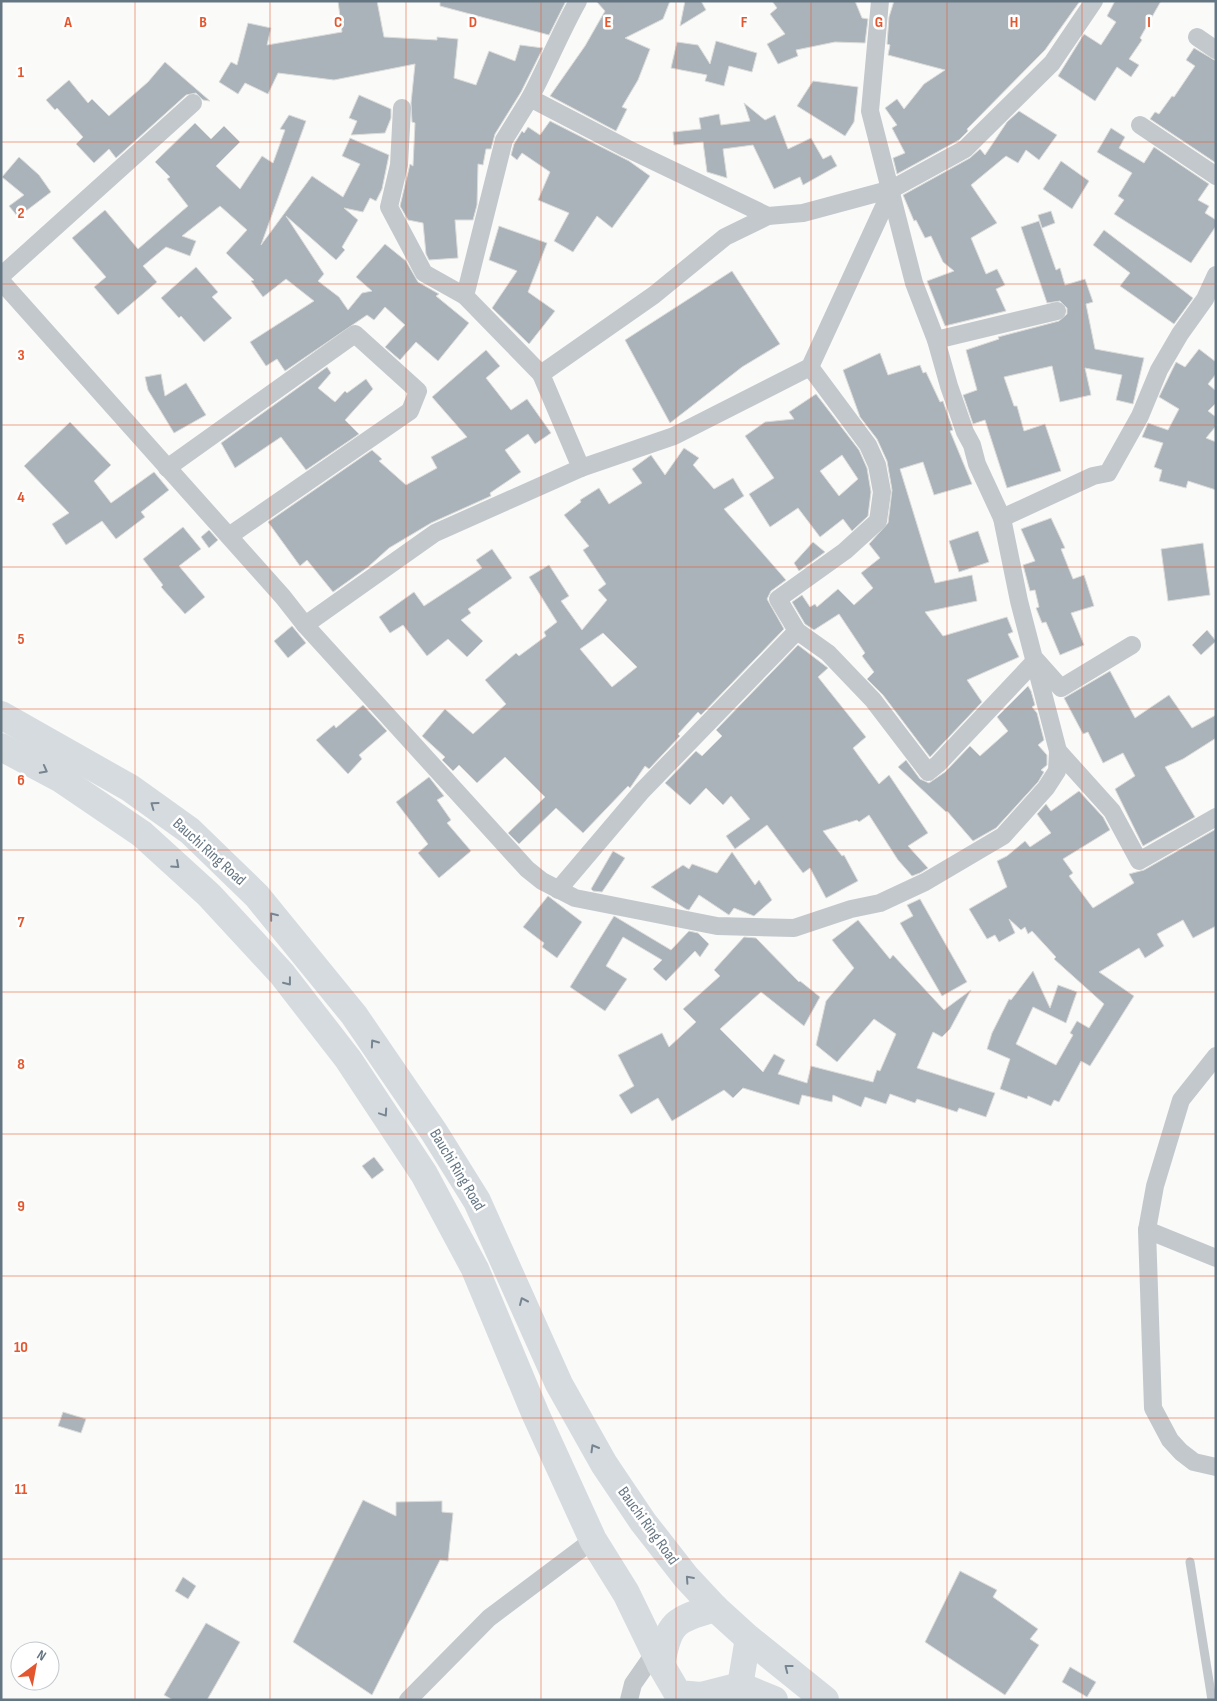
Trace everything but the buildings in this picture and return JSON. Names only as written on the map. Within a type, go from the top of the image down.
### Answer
[{"type":"main road","name":"Bauchi Ring Road","points":[[1,715],[130,788],[190,830],[257,896],[354,1015],[434,1132],[477,1201],[560,1384],[604,1464],[666,1551],[715,1608],[748,1638],[825,1700]]},
{"type":"main road","name":"Bauchi Ring Road","points":[[1,747],[61,780],[142,834],[209,895],[282,974],[348,1059],[424,1174],[474,1269],[535,1413],[593,1540],[626,1594],[680,1697],[743,1693]]},
{"type":"main road","points":[[658,1658],[666,1636],[684,1617],[715,1608]]},
{"type":"main road","points":[[748,1638],[743,1693],[774,1700]]},
{"type":"street","points":[[465,296],[504,140],[550,61],[561,31],[578,1]]},
{"type":"street","points":[[1,281],[283,597],[305,625],[527,869],[558,890],[575,898],[717,926],[794,928],[851,909],[880,903],[925,882],[1003,836],[1046,788],[1057,771],[1058,751],[1020,600],[1002,518],[977,464],[972,445],[965,432],[936,340],[914,283],[892,189],[870,111],[880,1]]},
{"type":"street","points":[[541,374],[654,296],[725,237],[768,216],[802,212],[892,189],[964,149],[1052,63],[1094,1]]},
{"type":"street","points":[[1197,38],[1216,50]]},
{"type":"street","points":[[530,98],[626,148],[768,216]]},
{"type":"street","points":[[1,276],[193,103]]},
{"type":"street","points":[[402,108],[399,165],[389,208],[424,273],[465,296],[541,374],[580,468]]},
{"type":"street","points":[[1140,125],[1216,176]]},
{"type":"street","points":[[305,625],[434,533],[580,468],[674,436],[810,367],[892,189]]},
{"type":"street","points":[[1002,518],[1093,476],[1108,473],[1140,416],[1159,370],[1180,334],[1205,299],[1216,275]]},
{"type":"street","points":[[936,340],[1058,311]]},
{"type":"street","points":[[167,468],[355,334],[418,391],[410,411],[229,536]]},
{"type":"street","points":[[810,367],[868,445],[877,465],[882,492],[878,521],[845,551],[778,599],[798,631],[828,654],[873,700],[928,772],[938,764],[1036,660]]},
{"type":"street","points":[[558,890],[642,791],[798,631]]},
{"type":"street","points":[[1036,660],[1061,688],[1132,645]]},
{"type":"street","points":[[1058,751],[1112,811],[1138,861],[1216,817]]},
{"type":"street","points":[[1216,1056],[1181,1100],[1155,1186],[1147,1230],[1153,1408],[1170,1440],[1181,1452],[1194,1462],[1216,1468]]},
{"type":"street","points":[[1147,1230],[1216,1258]]},
{"type":"street","points":[[408,1700],[489,1618],[593,1540]]},
{"type":"street","points":[[629,1700],[633,1684],[658,1658]]},
{"type":"lane","points":[[1190,1562],[1212,1700]]}]
